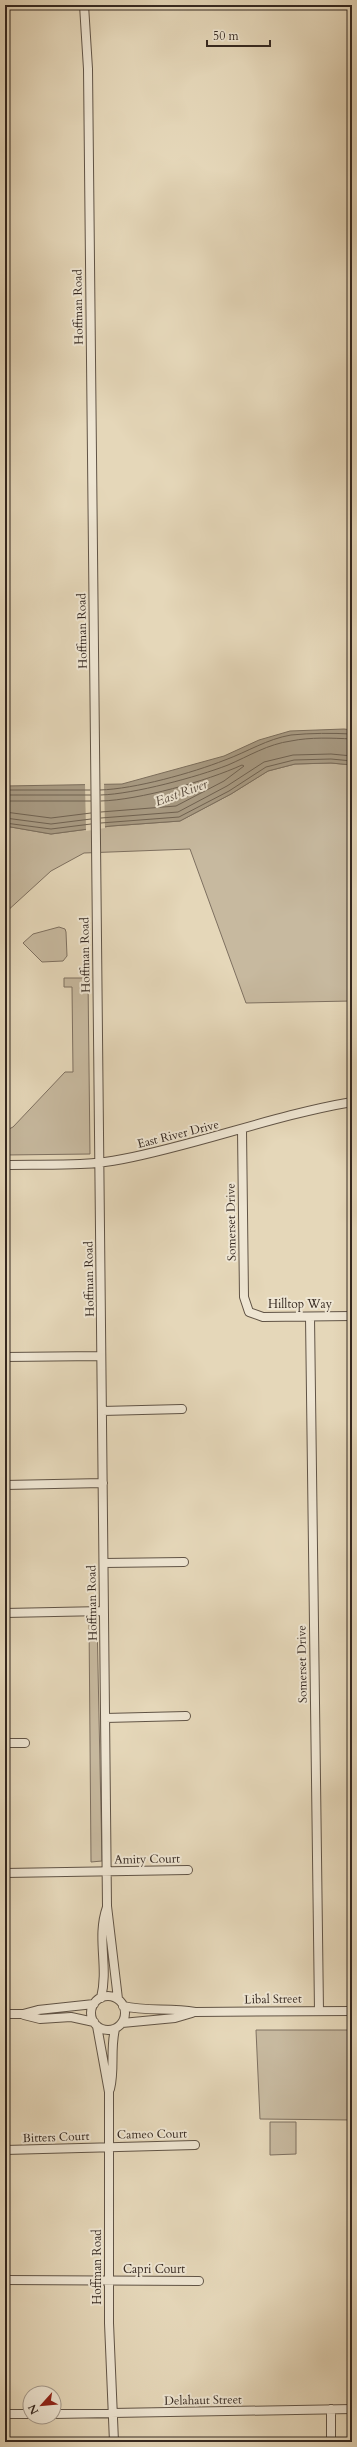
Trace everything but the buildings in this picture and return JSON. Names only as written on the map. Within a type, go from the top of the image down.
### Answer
[{"type":"street","name":"Hoffman Road","points":[[84,5],[88,69],[107,1906],[118,1999]]},
{"type":"street","name":"East River Drive","points":[[5,1165],[99,1163],[122,1160],[242,1130],[327,1106],[352,1102]]},
{"type":"street","name":"Somerset Drive","points":[[242,1130],[244,1297],[250,1312]]},
{"type":"street","name":"Hilltop Way","points":[[250,1312],[263,1317],[352,1316]]},
{"type":"street","name":"Somerset Drive","points":[[310,1317],[319,2011]]},
{"type":"street","points":[[5,1357],[101,1356]]},
{"type":"street","points":[[102,1411],[182,1409]]},
{"type":"street","points":[[5,1485],[103,1483]]},
{"type":"street","points":[[104,1563],[184,1562]]},
{"type":"street","points":[[5,1613],[104,1611]]},
{"type":"street","points":[[105,1718],[186,1716]]},
{"type":"street","points":[[5,1743],[25,1743]]},
{"type":"street","name":"Amity Court","points":[[5,1873],[188,1870]]},
{"type":"street","name":"Hoffman Road","points":[[101,1998],[105,1975],[102,1926],[107,1906]]},
{"type":"street","points":[[5,2014],[23,2014],[38,2010],[94,2004],[101,1998],[109,1997],[118,1999],[123,2006],[125,2015],[122,2023],[115,2029],[106,2030],[96,2024],[71,2017],[40,2019],[23,2014]]},
{"type":"street","points":[[94,2004],[92,2013],[96,2024]]},
{"type":"street","name":"Libal Street","points":[[123,2006],[138,2010],[175,2008],[195,2012],[352,2011]]},
{"type":"street","name":"Libal Street","points":[[122,2023],[175,2018],[195,2012]]},
{"type":"street","name":"Hoffman Road","points":[[96,2024],[109,2092],[109,2281],[114,2442]]},
{"type":"street","name":"Hoffman Road","points":[[109,2092],[114,2074],[111,2044],[115,2029]]},
{"type":"street","name":"Cameo Court","points":[[109,2147],[195,2145]]},
{"type":"street","name":"Bitters Court","points":[[5,2150],[109,2147]]},
{"type":"street","points":[[5,2280],[109,2281]]},
{"type":"street","name":"Capri Court","points":[[109,2281],[198,2281]]},
{"type":"street","points":[[331,2409],[331,2442]]},
{"type":"street","name":"Delahaut Street","points":[[62,2414],[352,2409]]},
{"type":"street","points":[[5,2414],[22,2414]]},
{"type":"shaded area","points":[[331,763],[352,765],[352,1001],[246,1003],[190,849],[84,853],[51,871],[5,913],[5,826],[51,834],[111,826],[180,821],[231,794],[268,771],[295,764]]},
{"type":"shaded area","points":[[59,927],[65,929],[66,932],[67,956],[63,961],[42,962],[23,943],[33,934]]},
{"type":"shaded area","points":[[64,978],[88,978],[90,1154],[5,1155],[5,1131],[13,1127],[65,1072],[73,1072],[72,987],[64,987]]},
{"type":"shaded area","points":[[89,1618],[97,1620],[102,1861],[91,1862]]},
{"type":"shaded area","points":[[256,2030],[352,2030],[352,2120],[260,2119]]},
{"type":"shaded area","points":[[270,2122],[296,2122],[296,2154],[270,2155]]},
{"type":"water","name":"East River","points":[[352,730],[352,765],[331,763],[295,764],[268,771],[231,794],[180,821],[111,826],[51,834],[5,826],[5,786],[122,784],[224,756],[259,740],[290,731]]},
{"type":"pier","points":[[104,783],[105,828],[86,831],[85,784]]}]
